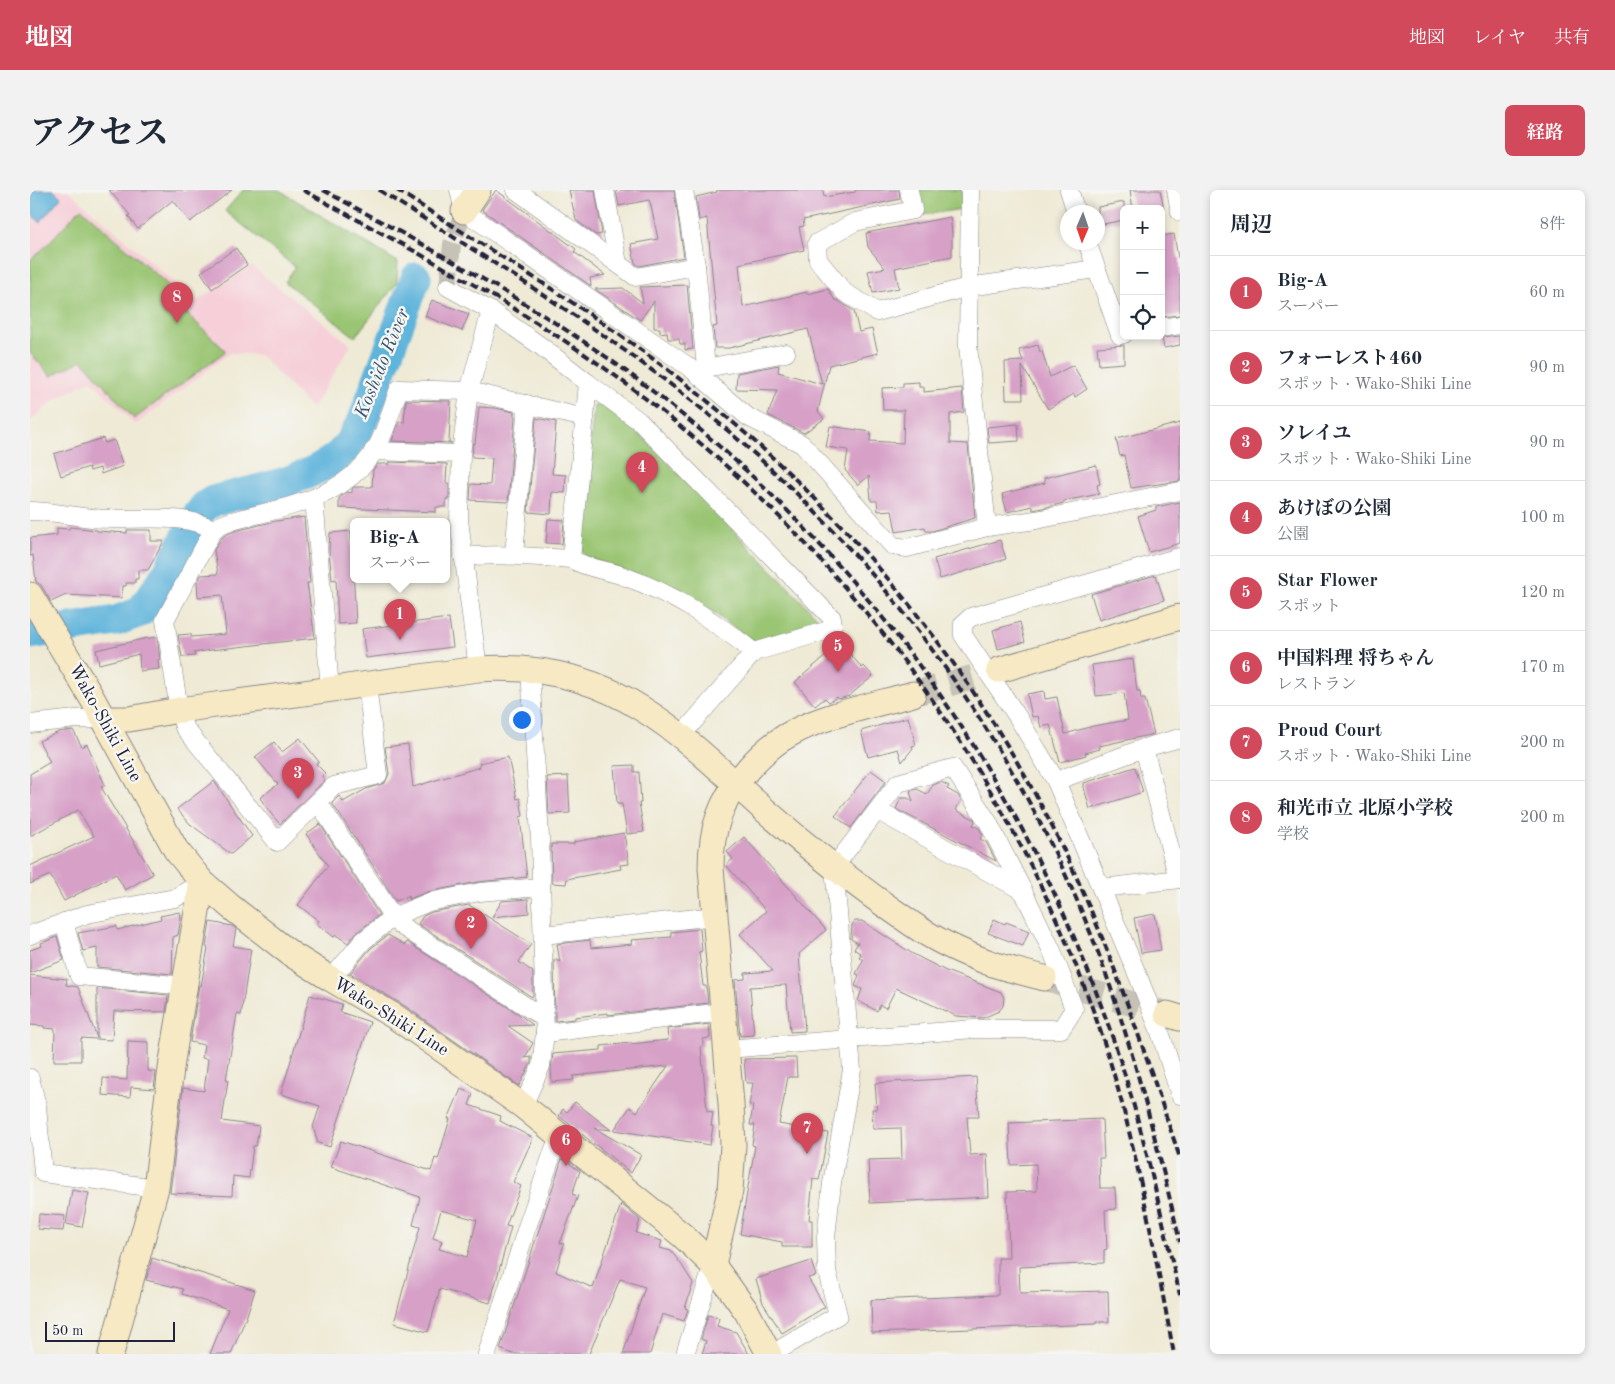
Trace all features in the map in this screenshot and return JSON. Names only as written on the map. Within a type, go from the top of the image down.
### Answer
[{"type":"street","points":[[478,190],[462,200],[681,362],[703,373],[748,417],[802,444],[893,546],[907,548],[987,527],[1036,520],[1180,491]]},
{"type":"street","points":[[516,190],[636,277],[696,266]]},
{"type":"street","points":[[605,190],[618,264]]},
{"type":"street","points":[[684,190],[696,266],[703,373]]},
{"type":"street","points":[[909,190],[913,210],[855,222],[817,243],[818,260],[844,292],[877,312],[968,287],[1096,269]]},
{"type":"street","points":[[970,190],[968,346],[982,495],[987,527]]},
{"type":"street","points":[[1069,190],[1074,205]]},
{"type":"street","points":[[1176,190],[1180,212]]},
{"type":"street","points":[[1089,250],[1120,335]]},
{"type":"street","points":[[448,287],[490,311],[542,347],[639,421],[832,618],[833,625],[829,630],[754,652],[680,737]]},
{"type":"street","points":[[478,669],[459,520],[461,454],[469,391],[490,311]]},
{"type":"street","points":[[1165,327],[1180,325]]},
{"type":"street","points":[[703,373],[786,353]]},
{"type":"street","points":[[572,559],[588,383]]},
{"type":"street","points":[[30,511],[50,511],[92,518],[219,526],[314,498],[352,477],[373,451],[379,442],[399,389],[469,391],[585,418]]},
{"type":"street","points":[[514,555],[527,404]]},
{"type":"street","points":[[373,451],[461,454]]},
{"type":"street","points":[[314,498],[330,689]]},
{"type":"street","points":[[201,525],[205,544],[165,620],[179,710],[184,727],[277,842],[334,786],[378,775],[367,685]]},
{"type":"street","points":[[463,557],[514,555],[572,559],[580,564],[626,577],[676,598],[714,622],[754,652]]},
{"type":"street","points":[[1180,557],[971,617],[963,624],[963,635],[1017,716],[1056,781],[1102,888],[1160,1032],[1180,1095]]},
{"type":"street","name":"Wako-Shiki Line","points":[[41,617],[104,720],[176,850],[202,882],[291,954],[331,980],[397,1018],[523,1106],[683,1236],[713,1265],[746,1312],[771,1354]]},
{"type":"street","points":[[999,670],[1180,617]]},
{"type":"street","points":[[30,724],[76,718],[129,719],[179,710],[478,669],[530,669],[561,675],[611,691],[644,710],[680,737],[834,866],[913,925],[990,963],[1044,978]]},
{"type":"street","points":[[523,1106],[541,1066],[545,1026],[540,837],[530,669]]},
{"type":"street","points":[[685,1354],[713,1265],[730,1191],[733,1145],[711,868],[714,829],[719,813],[736,784],[751,765],[766,750],[788,734],[813,723],[912,694]]},
{"type":"street","points":[[1056,781],[1144,748],[1180,738]]},
{"type":"street","points":[[1102,888],[1179,879],[1144,748]]},
{"type":"street","points":[[726,1049],[849,1040],[974,1029],[1062,1029],[1074,1009],[1052,951],[988,822],[952,768],[898,783],[834,866],[849,1040],[852,1070],[832,1183],[826,1237],[827,1271],[838,1315],[771,1354]]},
{"type":"street","points":[[318,802],[400,925],[545,1026],[723,1012]]},
{"type":"street","points":[[878,811],[1023,891]]},
{"type":"street","points":[[30,935],[86,914],[175,898],[202,882]]},
{"type":"street","points":[[111,1354],[156,1188],[172,1061],[202,882]]},
{"type":"street","points":[[331,980],[363,941],[393,917],[429,902],[480,892],[542,887]]},
{"type":"street","points":[[543,935],[715,916]]},
{"type":"street","points":[[64,922],[79,976],[185,986]]},
{"type":"street","points":[[30,1078],[37,1106],[43,1173],[156,1188]]},
{"type":"street","points":[[487,1354],[526,1227],[560,1135]]},
{"type":"shaded area","points":[[30,190],[68,190],[196,301],[252,266],[351,345],[312,409],[260,355],[230,353],[135,425],[91,380],[55,400],[30,421]]},
{"type":"green space","points":[[243,190],[279,190],[398,262],[397,283],[355,337],[285,282],[295,267],[225,211]]},
{"type":"green space","points":[[918,190],[962,190],[962,209],[923,215]]},
{"type":"green space","points":[[81,208],[184,299],[179,306],[226,351],[134,419],[82,360],[51,376],[30,353],[30,260],[43,249]]},
{"type":"green space","points":[[602,404],[645,439],[818,618],[817,624],[759,642],[749,639],[677,589],[586,557],[580,547],[594,406]]},
{"type":"water","points":[[30,190],[53,190],[61,197],[40,222],[30,213]]},
{"type":"building","points":[[109,190],[232,190],[190,222],[173,200],[138,229],[128,216],[130,215]]},
{"type":"building","points":[[496,190],[576,249],[574,252],[605,275],[590,278],[591,286],[482,210]]},
{"type":"building","points":[[569,190],[595,190],[602,234],[596,235],[576,220]]},
{"type":"building","points":[[616,190],[674,190],[684,257],[639,266],[635,263],[631,244],[658,239],[651,206],[649,200],[619,206]]},
{"type":"building","points":[[717,190],[823,190],[824,197],[855,192],[855,190],[899,190],[900,199],[803,220],[804,226],[799,227],[804,250],[739,264],[743,307],[828,289],[835,300],[854,311],[859,332],[872,329],[878,353],[829,365],[818,411],[824,419],[804,433],[768,415],[777,390],[736,389],[737,373],[779,365],[778,372],[822,384],[808,329],[729,348],[715,348],[713,327],[717,326],[707,218],[699,220],[696,197],[717,192]]},
{"type":"building","points":[[1130,190],[1160,190],[1163,205],[1132,205]]},
{"type":"building","points":[[1124,202],[1124,205],[1120,205],[1120,221],[1105,224],[1105,206]]},
{"type":"building","points":[[950,217],[952,256],[895,268],[899,288],[873,293],[868,271],[885,268],[868,247],[866,233]]},
{"type":"building","points":[[1174,234],[1178,258],[1180,258],[1180,315],[1165,317],[1165,250],[1165,235]]},
{"type":"building","points":[[236,248],[247,265],[212,289],[201,272]]},
{"type":"building","points":[[687,285],[693,349],[685,350],[685,344],[680,344],[679,339],[668,339],[667,332],[660,333],[660,328],[654,328],[654,301],[640,320],[595,289],[623,288],[643,303],[640,287]]},
{"type":"building","points":[[432,300],[469,314],[462,331],[425,316]]},
{"type":"building","points":[[1180,336],[1180,345],[1164,348],[1162,340],[1165,340],[1165,338]]},
{"type":"building","points":[[1038,345],[1040,352],[1042,351],[1050,377],[1073,365],[1087,389],[1075,397],[1074,394],[1048,409],[1022,366],[1023,399],[1006,399],[1005,362],[1023,361],[1019,350]]},
{"type":"building","points":[[1124,345],[1124,363],[1099,365],[1097,347]]},
{"type":"building","points":[[919,382],[919,387],[924,387],[924,392],[962,388],[964,412],[950,414],[950,443],[968,444],[975,518],[932,531],[926,531],[925,527],[896,532],[892,510],[878,511],[877,501],[871,501],[869,476],[858,485],[845,470],[848,450],[826,447],[830,426],[871,432],[870,441],[903,443],[904,410],[883,410],[882,388],[903,387],[903,383]]},
{"type":"building","points":[[406,400],[451,401],[449,442],[452,443],[392,441],[399,422],[404,422]]},
{"type":"building","points":[[479,407],[514,412],[508,502],[470,500],[471,484],[490,485],[492,458],[472,457]]},
{"type":"building","points":[[536,418],[556,422],[552,474],[566,475],[565,493],[552,492],[551,514],[528,512]]},
{"type":"building","points":[[1180,423],[1180,481],[1131,488],[1124,455],[1120,456],[1116,439]]},
{"type":"building","points":[[1018,424],[1019,441],[989,443],[987,427]]},
{"type":"building","points":[[103,438],[105,443],[114,440],[123,466],[101,474],[100,468],[90,471],[89,467],[61,476],[54,454]]},
{"type":"building","points":[[389,462],[447,464],[446,483],[449,483],[449,499],[446,499],[446,507],[436,507],[436,512],[339,508],[339,498],[347,492],[352,493],[354,487],[372,487],[373,470],[378,464],[389,464]]},
{"type":"building","points":[[1096,465],[1100,484],[1097,485],[1099,494],[1033,510],[1032,506],[1007,512],[1002,494],[1045,483],[1044,478]]},
{"type":"building","points":[[1180,502],[1180,543],[1149,552],[1138,516],[1156,510],[1156,507]]},
{"type":"building","points":[[304,517],[310,583],[307,583],[315,638],[211,650],[194,653],[195,656],[182,657],[178,635],[191,634],[191,637],[226,634],[222,595],[198,597],[197,583],[201,575],[218,574],[214,550],[220,540],[225,535],[235,531],[276,521]]},
{"type":"building","points":[[548,519],[564,520],[562,544],[546,543]]},
{"type":"building","points":[[70,527],[127,533],[127,530],[151,530],[151,541],[164,541],[148,570],[138,570],[138,579],[135,579],[135,583],[126,583],[126,586],[123,586],[122,598],[66,595],[51,602],[41,585],[36,582],[33,555],[30,556],[30,538],[57,535],[57,528],[69,529]]},
{"type":"building","points":[[350,531],[350,583],[354,583],[356,623],[338,624],[336,579],[332,580],[329,550],[330,533]]},
{"type":"building","points":[[1000,540],[1006,559],[940,579],[934,559]]},
{"type":"building","points":[[1156,575],[1164,600],[1099,620],[1091,594]]},
{"type":"building","points":[[449,618],[453,647],[366,658],[362,629]]},
{"type":"building","points":[[1020,622],[1025,642],[998,649],[993,630]]},
{"type":"building","points":[[157,637],[160,659],[158,660],[159,669],[140,671],[139,654],[99,664],[96,650]]},
{"type":"building","points":[[841,643],[862,668],[864,666],[873,676],[849,696],[839,699],[837,697],[829,702],[825,698],[815,706],[795,682]]},
{"type":"building","points":[[1133,659],[1137,691],[1140,691],[1141,699],[1145,699],[1154,734],[1099,746],[1100,749],[1085,753],[1086,755],[1060,762],[1050,725],[1041,727],[1038,716],[1032,717],[1027,694],[1044,691],[1045,699],[1057,697],[1065,734],[1093,726],[1128,720],[1124,693],[1096,696],[1092,665]]},
{"type":"building","points":[[908,717],[916,745],[912,746],[913,748],[902,762],[898,749],[868,757],[861,731]]},
{"type":"building","points":[[73,730],[82,747],[87,744],[105,785],[101,787],[153,874],[125,890],[116,874],[64,901],[50,875],[30,884],[30,866],[94,836],[78,810],[30,836],[30,774],[50,762],[39,741],[59,732]]},
{"type":"building","points":[[300,738],[319,762],[316,764],[325,773],[322,776],[325,780],[280,824],[260,798],[278,784],[255,757],[274,742],[282,752]]},
{"type":"building","points":[[408,744],[413,787],[480,767],[479,763],[508,757],[517,799],[520,798],[523,816],[520,817],[527,877],[478,882],[427,892],[409,899],[408,896],[396,901],[332,803],[339,796],[343,802],[366,789],[385,783],[389,774],[385,747]]},
{"type":"building","points":[[634,765],[634,772],[639,772],[641,803],[639,803],[644,832],[627,834],[622,804],[617,804],[614,766]]},
{"type":"building","points":[[1135,767],[1143,792],[1090,809],[1084,783]]},
{"type":"building","points":[[871,770],[886,781],[851,828],[835,816]]},
{"type":"building","points":[[568,776],[570,813],[549,814],[547,777]]},
{"type":"building","points":[[214,781],[252,836],[231,854],[190,824],[177,809]]},
{"type":"building","points":[[941,782],[949,786],[947,789],[958,795],[961,800],[956,810],[974,819],[973,825],[979,828],[983,835],[980,839],[986,842],[996,861],[896,809],[901,798],[908,798],[913,802],[910,791],[917,789],[927,794],[933,785]]},
{"type":"building","points":[[320,824],[379,915],[356,933],[348,943],[336,935],[334,937],[317,924],[319,921],[298,905],[328,866],[306,834]]},
{"type":"building","points":[[624,833],[629,864],[620,865],[621,869],[567,879],[566,884],[552,883],[551,844],[574,844],[574,842]]},
{"type":"building","points":[[744,837],[826,930],[799,954],[805,1031],[790,1032],[786,985],[750,987],[754,1035],[740,1036],[735,980],[745,979],[745,973],[773,971],[740,934],[766,911],[726,865],[733,859],[727,852]]},
{"type":"building","points":[[528,899],[529,913],[492,917],[502,901]]},
{"type":"building","points":[[469,905],[531,944],[519,962],[533,972],[532,997],[418,924],[423,916],[432,912]]},
{"type":"building","points":[[180,912],[181,918],[178,935],[173,937],[172,974],[97,967],[97,948],[83,951],[78,933],[117,926],[117,930],[161,919],[160,916]]},
{"type":"building","points":[[1155,914],[1161,950],[1141,953],[1134,918]]},
{"type":"building","points":[[994,919],[1029,931],[1023,946],[988,933]]},
{"type":"building","points":[[855,921],[862,921],[913,954],[946,971],[1001,992],[1004,998],[1003,1006],[999,1011],[983,1018],[956,1016],[896,988],[886,1008],[880,1005],[877,1011],[858,1001],[862,989],[855,986],[859,975],[856,974],[863,960],[859,957],[861,954],[854,949],[858,943],[851,939],[852,925]]},
{"type":"building","points":[[210,922],[232,926],[236,929],[233,946],[251,949],[241,1015],[237,1014],[226,1080],[228,1080],[222,1121],[259,1126],[256,1146],[253,1146],[249,1178],[233,1176],[232,1196],[170,1193],[183,1088],[204,1091],[208,1059],[202,1058],[204,1045],[190,1042],[199,985],[201,986],[208,948],[206,947]]},
{"type":"building","points":[[700,929],[702,951],[699,952],[703,986],[706,986],[708,1003],[608,1015],[608,1013],[555,1021],[554,959],[560,962],[557,944],[590,940],[591,948],[632,944],[631,940],[672,937],[671,932]]},
{"type":"building","points":[[388,935],[405,945],[407,942],[533,1025],[508,1026],[533,1043],[525,1058],[531,1057],[531,1063],[519,1086],[405,1006],[350,973],[370,949]]},
{"type":"building","points":[[57,937],[64,960],[30,973],[30,950],[42,946],[41,943]]},
{"type":"building","points":[[30,975],[67,979],[66,985],[78,987],[97,1038],[97,988],[168,995],[166,1012],[114,1011],[112,1040],[81,1038],[81,1061],[54,1061],[55,1029],[30,1025]]},
{"type":"building","points":[[310,995],[342,1004],[340,1012],[370,1022],[330,1147],[318,1143],[313,1127],[320,1106],[281,1094]]},
{"type":"building","points":[[709,1024],[710,1038],[703,1039],[703,1046],[701,1046],[707,1111],[713,1112],[710,1145],[614,1130],[630,1107],[637,1112],[668,1066],[573,1076],[574,1080],[552,1082],[553,1054],[601,1050],[601,1046],[668,1040],[667,1029]]},
{"type":"building","points":[[128,1041],[148,1042],[148,1071],[156,1072],[154,1089],[131,1087],[130,1097],[102,1095],[103,1078],[127,1080]]},
{"type":"building","points":[[796,1058],[797,1077],[788,1077],[779,1124],[828,1133],[819,1180],[813,1179],[809,1220],[812,1220],[812,1247],[782,1247],[782,1242],[740,1234],[755,1146],[752,1145],[755,1125],[750,1125],[753,1105],[749,1105],[753,1083],[746,1083],[744,1059]]},
{"type":"building","points":[[976,1077],[979,1117],[967,1117],[970,1155],[987,1154],[989,1197],[870,1203],[868,1160],[902,1159],[901,1128],[873,1129],[872,1109],[877,1109],[875,1083]]},
{"type":"building","points":[[461,1089],[473,1094],[469,1105],[501,1116],[500,1121],[533,1138],[513,1182],[521,1186],[506,1226],[511,1227],[490,1303],[440,1289],[428,1332],[394,1323],[420,1227],[413,1225],[420,1197],[331,1167],[341,1141],[431,1171],[435,1158],[438,1159],[450,1119],[448,1119]],"holes":[[[441,1210],[477,1220],[467,1257],[439,1249],[442,1241],[433,1238]]]},
{"type":"building","points":[[575,1102],[611,1130],[594,1128],[641,1155],[631,1173],[559,1116],[563,1109],[567,1112]]},
{"type":"building","points":[[1102,1119],[1104,1158],[1099,1158],[1100,1188],[1115,1188],[1116,1209],[1105,1210],[1107,1249],[1104,1250],[1104,1263],[1019,1267],[1020,1293],[1108,1291],[1109,1322],[872,1333],[871,1300],[998,1295],[998,1258],[1009,1258],[1007,1192],[1037,1191],[1036,1164],[1011,1165],[1009,1123]]},
{"type":"building","points":[[562,1159],[580,1171],[572,1194],[578,1196],[560,1243],[564,1244],[556,1272],[593,1288],[621,1204],[640,1220],[636,1233],[662,1241],[660,1248],[671,1251],[693,1283],[685,1308],[688,1309],[684,1321],[662,1314],[650,1354],[623,1354],[645,1287],[620,1279],[589,1354],[513,1354],[500,1349]]},
{"type":"building","points":[[72,1190],[89,1193],[82,1227],[66,1224]]},
{"type":"building","points":[[39,1214],[65,1216],[63,1231],[38,1229]]},
{"type":"building","points":[[152,1258],[255,1290],[231,1354],[210,1354],[228,1309],[182,1294],[183,1289],[146,1280]]},
{"type":"building","points":[[811,1261],[816,1276],[808,1278],[825,1307],[782,1333],[763,1303],[756,1279]]},
{"type":"building","points":[[708,1315],[719,1318],[717,1326],[736,1332],[749,1354],[702,1354],[706,1341],[701,1339]]},
{"type":"waterway","name":"Koshido River","points":[[30,634],[116,621],[140,612],[165,577],[198,515],[205,506],[213,501],[295,479],[326,464],[339,455],[350,443],[363,420],[416,278]]},
{"type":"tunnel","points":[[448,287],[452,244],[464,211]]},
{"type":"tunnel","points":[[913,694],[999,670]]},
{"type":"tunnel","points":[[1044,978],[1167,1014]]},
{"type":"railway","points":[[303,190],[450,271],[523,314],[593,360],[679,425],[759,496],[833,574],[901,656],[962,744],[1016,837],[1062,933],[1101,1033],[1124,1112],[1143,1192],[1174,1354]]},
{"type":"railway","points":[[323,190],[511,295],[619,366],[702,431],[780,503],[851,580],[916,662],[975,748],[1028,839],[1073,934],[1122,1065],[1149,1163],[1180,1295]]},
{"type":"railway","points":[[379,190],[553,301],[680,391],[782,479],[840,539],[895,602],[946,669],[992,739],[1034,811],[1071,886],[1102,963],[1125,1032],[1154,1136],[1180,1242]]},
{"type":"railway","points":[[397,190],[597,319],[674,374],[711,404],[768,453],[822,505],[920,618],[964,679],[1005,742],[1042,807],[1075,874],[1118,979],[1180,1158]]},
{"type":"place","name":"和光市立 北原小学校","points":[[177,323]]},
{"type":"place","name":"あけぼの公園","points":[[642,493]]},
{"type":"place","name":"Big-A","points":[[400,640]]},
{"type":"place","name":"Star Flower","points":[[838,672]]},
{"type":"place","name":"ソレイユ","points":[[298,799]]},
{"type":"place","name":"フォーレスト460","points":[[471,949]]},
{"type":"place","name":"Proud Court","points":[[807,1154]]},
{"type":"place","name":"中国料理 将ちゃん","points":[[566,1166]]}]
